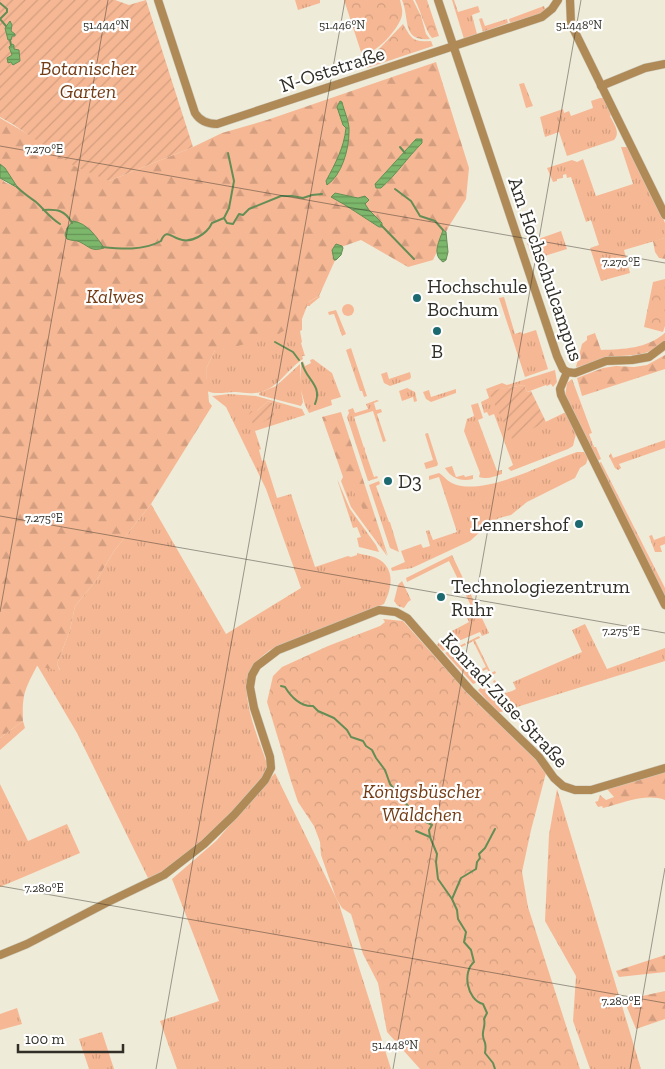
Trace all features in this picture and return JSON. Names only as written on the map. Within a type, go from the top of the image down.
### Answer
[{"type":"street","name":"N-Oststraße","points":[[158,0],[195,113],[198,118],[208,124],[220,124],[542,17],[552,9],[558,0]]},
{"type":"street","name":"Am Hochschulcampus","points":[[438,0],[557,356],[563,369],[567,372],[560,390],[561,395],[665,605]]},
{"type":"street","points":[[570,0],[571,24],[665,215]]},
{"type":"street","points":[[601,86],[645,68],[665,64]]},
{"type":"street","points":[[567,372],[575,373],[606,361],[649,357],[665,345]]},
{"type":"street","name":"Konrad-Zuse-Straße","points":[[0,955],[27,944],[164,875],[204,844],[234,815],[265,780],[270,768],[270,757],[254,708],[250,687],[252,676],[257,666],[278,650],[379,610],[396,612],[407,618],[470,690],[539,757],[554,778],[563,786],[575,790],[591,790],[665,768]]},
{"type":"green space","name":"Botanischer Garten","points":[[0,0],[115,0],[129,5],[146,0],[193,147],[109,181],[74,166],[0,117]]},
{"type":"green space","points":[[295,0],[320,0],[320,3],[298,10]]},
{"type":"green space","points":[[344,0],[400,0],[402,15],[397,27],[380,46],[362,55]]},
{"type":"green space","points":[[402,0],[413,0],[421,16],[426,34],[430,39],[421,39],[411,33]]},
{"type":"green space","points":[[415,0],[427,0],[439,36],[432,38],[430,35]]},
{"type":"green space","points":[[452,0],[454,0],[458,12],[478,6],[480,12],[472,15],[477,34],[464,39]]},
{"type":"green space","points":[[544,6],[546,11],[542,13],[510,23],[509,19]]},
{"type":"green space","points":[[482,18],[485,26],[507,19],[508,23],[483,32],[479,19]]},
{"type":"green space","points":[[403,24],[413,39],[431,41],[433,46],[367,68],[364,61],[380,48]]},
{"type":"green space","name":"Kalwes","points":[[436,62],[469,168],[466,199],[449,226],[433,260],[408,267],[361,240],[341,247],[319,296],[308,302],[299,323],[274,336],[223,350],[215,350],[206,369],[209,402],[212,406],[151,504],[114,551],[98,578],[75,606],[70,630],[57,664],[60,671],[37,666],[25,692],[23,721],[0,738],[0,178],[6,183],[17,187],[5,168],[0,164],[0,118],[109,181],[193,147],[222,133],[267,120]]},
{"type":"green space","points":[[524,83],[533,106],[526,108],[519,84]]},
{"type":"green space","points":[[603,98],[616,128],[617,134],[614,140],[567,156],[559,132],[545,137],[540,117],[563,109],[564,113],[569,111],[571,116],[593,108],[591,101]]},
{"type":"green space","points":[[621,147],[627,147],[663,218],[665,238],[624,250],[630,273],[601,281],[590,248],[599,245],[591,220],[586,222],[571,177],[567,178],[566,174],[563,175],[563,178],[553,182],[547,168],[572,160],[577,162],[583,159],[596,196],[633,184]]},
{"type":"green space","points":[[561,231],[567,249],[538,258],[539,260],[533,260],[527,243]]},
{"type":"green space","points":[[665,238],[665,259],[659,258],[655,252],[653,241]]},
{"type":"green space","points":[[665,279],[665,326],[663,332],[644,327],[653,282]]},
{"type":"green space","points":[[319,296],[307,306],[302,319],[302,330],[300,331],[305,356],[302,356],[303,359],[275,384],[255,393],[217,393],[207,391],[206,369],[215,350],[223,350]]},
{"type":"green space","points":[[504,297],[515,334],[536,330],[548,369],[525,377],[499,298]]},
{"type":"green space","points":[[346,304],[350,304],[354,310],[350,316],[346,316],[342,312],[342,308]]},
{"type":"green space","points":[[336,310],[346,334],[342,336],[334,314],[329,315],[328,312]]},
{"type":"green space","points":[[595,333],[601,350],[642,345],[665,333],[665,340],[651,351],[636,355],[611,357],[576,367],[582,344],[587,340],[587,336]]},
{"type":"green space","points":[[351,348],[367,396],[364,397],[362,391],[360,391],[346,350]]},
{"type":"green space","points":[[665,355],[665,369],[582,396],[577,378],[603,368],[647,365]]},
{"type":"green space","points":[[313,359],[332,373],[341,397],[331,400],[332,405],[309,413],[301,390],[303,402],[301,406],[259,395],[259,393],[276,386],[300,364],[301,382],[301,363],[303,361],[305,366],[311,363],[310,360]]},
{"type":"green space","points":[[555,370],[557,382],[553,387],[551,384],[527,392],[524,385],[489,391],[512,438],[566,412],[576,434],[573,446],[568,449],[511,471],[508,468],[513,465],[494,414],[489,416],[487,412],[484,413],[481,402],[489,398],[486,389],[502,383],[507,385]]},
{"type":"green space","points":[[387,372],[389,379],[410,372],[411,377],[390,386],[384,383],[381,374]]},
{"type":"green space","points":[[572,379],[592,433],[589,434],[601,459],[596,462],[565,396],[567,383]]},
{"type":"green space","points":[[524,385],[527,392],[531,391],[546,422],[512,439],[488,391]]},
{"type":"green space","points":[[407,388],[415,392],[417,401],[414,402],[413,397],[402,401],[399,391]]},
{"type":"green space","points":[[456,389],[456,393],[431,402],[426,399],[423,392],[429,390],[431,397]]},
{"type":"green space","points":[[229,394],[256,396],[302,409],[305,415],[255,431],[261,449],[259,450],[262,461],[265,460],[277,498],[291,494],[315,567],[348,556],[357,555],[357,553],[380,560],[385,564],[391,581],[389,593],[384,604],[270,650],[253,665],[248,677],[247,699],[268,767],[266,772],[254,789],[211,834],[175,864],[149,880],[77,733],[37,665],[60,670],[57,664],[70,630],[75,606],[98,578],[114,551],[151,504],[226,634],[301,588],[266,489],[226,407],[212,396]],"holes":[[[268,401],[272,403],[274,418],[251,411],[257,411]]]},
{"type":"green space","points":[[268,401],[272,403],[274,408],[274,418],[253,424],[249,414],[251,411],[257,411]]},
{"type":"green space","points":[[379,401],[374,403],[376,410],[381,409],[382,412],[377,414],[386,441],[383,442],[373,411],[354,417],[374,477],[377,476],[378,478],[368,481],[347,417],[348,410],[353,408],[355,413],[368,409],[366,404]]},
{"type":"green space","points":[[478,403],[483,418],[478,420],[497,471],[502,470],[502,474],[494,477],[479,477],[480,473],[464,431],[467,419],[474,416],[471,405]]},
{"type":"green space","points":[[341,412],[388,556],[346,477],[343,477],[322,417]]},
{"type":"green space","points":[[428,433],[438,464],[426,469],[424,463],[433,460],[425,434]]},
{"type":"green space","points":[[665,440],[665,448],[619,464],[621,468],[618,470],[609,456],[611,453],[613,458]]},
{"type":"green space","points":[[577,452],[584,452],[588,458],[586,464],[580,468],[575,478],[527,502],[511,515],[490,523],[470,541],[412,568],[392,571],[391,568],[405,562],[401,551],[421,544],[423,548],[430,546],[426,531],[429,530],[433,540],[457,532],[439,477],[429,480],[429,476],[439,473],[454,484],[467,486],[483,485],[499,482]]},
{"type":"green space","points":[[601,462],[665,588],[665,599],[597,464]]},
{"type":"green space","points":[[452,466],[456,477],[473,475],[473,479],[464,480],[453,477],[445,468]]},
{"type":"green space","points":[[346,476],[379,536],[387,556],[351,507],[341,481]]},
{"type":"green space","points":[[337,479],[350,509],[379,552],[359,547],[357,538],[361,537],[357,527],[353,528]]},
{"type":"green space","points":[[379,481],[380,484],[376,486],[399,552],[390,548],[369,485]]},
{"type":"green space","points":[[652,535],[654,540],[665,536],[665,544],[660,546],[662,552],[655,552],[649,536]]},
{"type":"green space","points":[[452,555],[489,633],[482,636],[480,632],[449,645],[447,643],[444,645],[446,649],[443,651],[437,645],[439,642],[452,631],[469,622],[467,618],[475,614],[449,561],[407,582],[406,578]]},
{"type":"green space","points":[[402,581],[411,600],[404,608],[398,606],[394,601],[398,585]]},
{"type":"green space","name":"Königsbüscher Wäldchen","points":[[383,619],[403,621],[469,695],[536,760],[546,773],[522,872],[528,907],[580,1069],[420,1069],[387,1032],[378,983],[363,954],[351,914],[342,908],[336,898],[321,855],[320,842],[314,826],[298,802],[267,702],[273,676],[282,667],[328,646],[380,626],[385,622]]},
{"type":"green space","points":[[585,624],[607,669],[665,648],[665,661],[501,712],[497,712],[478,690],[483,686],[489,697],[499,693],[493,681],[495,680],[502,694],[512,691],[516,689],[513,682],[582,652],[572,630]]},
{"type":"green space","points":[[479,636],[480,638],[475,640],[491,673],[495,671],[496,673],[491,676],[487,669],[483,671],[482,669],[486,667],[473,641],[468,644],[467,642]]},
{"type":"green space","points":[[465,643],[466,645],[459,648],[475,680],[479,678],[481,681],[473,684],[445,653]]},
{"type":"green space","points":[[23,721],[25,728],[0,750],[0,738]]},
{"type":"green space","points":[[665,772],[665,800],[642,798],[603,808],[602,806],[598,807],[595,802],[598,801],[600,795],[606,800],[614,797],[607,789]]},
{"type":"green space","points":[[275,773],[339,904],[391,1069],[177,1069],[160,1021],[219,1001],[172,879],[216,841]]},
{"type":"green space","points":[[0,784],[28,841],[67,824],[80,853],[0,887]]},
{"type":"green space","points":[[557,789],[641,1069],[590,1069],[573,1021],[576,976],[545,921],[549,835]]},
{"type":"green space","points":[[665,955],[665,972],[619,977],[616,971]]},
{"type":"green space","points":[[665,991],[665,1019],[636,1029],[624,1000]]},
{"type":"green space","points":[[17,1008],[22,1024],[0,1030],[0,1014]]},
{"type":"green space","points":[[102,1032],[114,1069],[89,1069],[79,1039]]},
{"type":"shaded area","points":[[10,21],[12,25],[11,31],[15,36],[8,40],[5,28]]},
{"type":"shaded area","points":[[12,44],[14,49],[19,50],[20,61],[13,65],[11,62],[8,63],[7,58],[12,55],[9,47]]},
{"type":"shaded area","points":[[340,101],[342,102],[349,125],[348,146],[341,168],[327,185],[326,181],[339,156],[345,135],[346,128],[343,125],[337,107]]},
{"type":"shaded area","points":[[416,139],[422,139],[422,143],[381,188],[376,188],[375,184]]},
{"type":"shaded area","points":[[0,164],[5,168],[18,188],[0,178]]},
{"type":"shaded area","points":[[335,193],[358,198],[365,196],[369,200],[365,204],[382,223],[382,227],[379,227],[331,197]]},
{"type":"shaded area","points":[[73,221],[87,228],[95,235],[104,248],[93,249],[78,241],[67,239],[65,235],[67,228]]},
{"type":"shaded area","points":[[443,230],[446,232],[448,252],[446,260],[443,262],[439,259],[437,251]]},
{"type":"shaded area","points":[[336,244],[343,248],[341,255],[334,260],[332,250]]},
{"type":"waterway","points":[[0,3],[7,9],[7,12],[0,19],[6,26]]},
{"type":"waterway","points":[[10,40],[11,45]]},
{"type":"waterway","points":[[400,147],[405,153]]},
{"type":"waterway","points":[[224,218],[229,208],[234,181],[228,153]]},
{"type":"waterway","points":[[17,187],[60,224]]},
{"type":"waterway","points":[[395,189],[411,201],[420,216],[435,221],[443,230]]},
{"type":"waterway","points":[[102,247],[139,248],[161,241],[167,234],[179,239],[189,240],[203,234],[212,223],[224,218],[227,223],[233,224],[239,214],[243,215],[249,209],[281,196],[303,198],[322,194]]},
{"type":"waterway","points":[[43,210],[60,211],[72,223]]},
{"type":"waterway","points":[[381,225],[414,259]]},
{"type":"waterway","points":[[275,342],[293,352],[299,360]]},
{"type":"waterway","points":[[302,363],[317,392],[315,404]]},
{"type":"waterway","points":[[281,686],[285,687],[297,701],[304,705],[313,706],[318,711],[334,718],[347,730],[351,737],[363,741],[372,750],[385,770],[390,784],[417,817],[432,825],[429,830],[437,854],[438,879],[452,899],[457,910],[458,919],[466,932],[464,942],[471,950],[474,962],[468,972],[468,985],[473,997],[483,1004],[487,1013],[484,1019],[483,1039],[486,1044],[485,1053],[495,1069]]},
{"type":"waterway","points":[[452,899],[461,878],[476,869],[480,858],[479,854],[485,848],[495,829]]},
{"type":"waterway","points":[[416,831],[430,837]]},
{"type":"place","name":"Hochschule Bochum","points":[[417,298]]},
{"type":"place","name":"B","points":[[437,331]]},
{"type":"place","name":"D3","points":[[388,481]]},
{"type":"place","name":"Lennershof","points":[[579,524]]},
{"type":"place","name":"Technologiezentrum Ruhr","points":[[441,597]]}]
